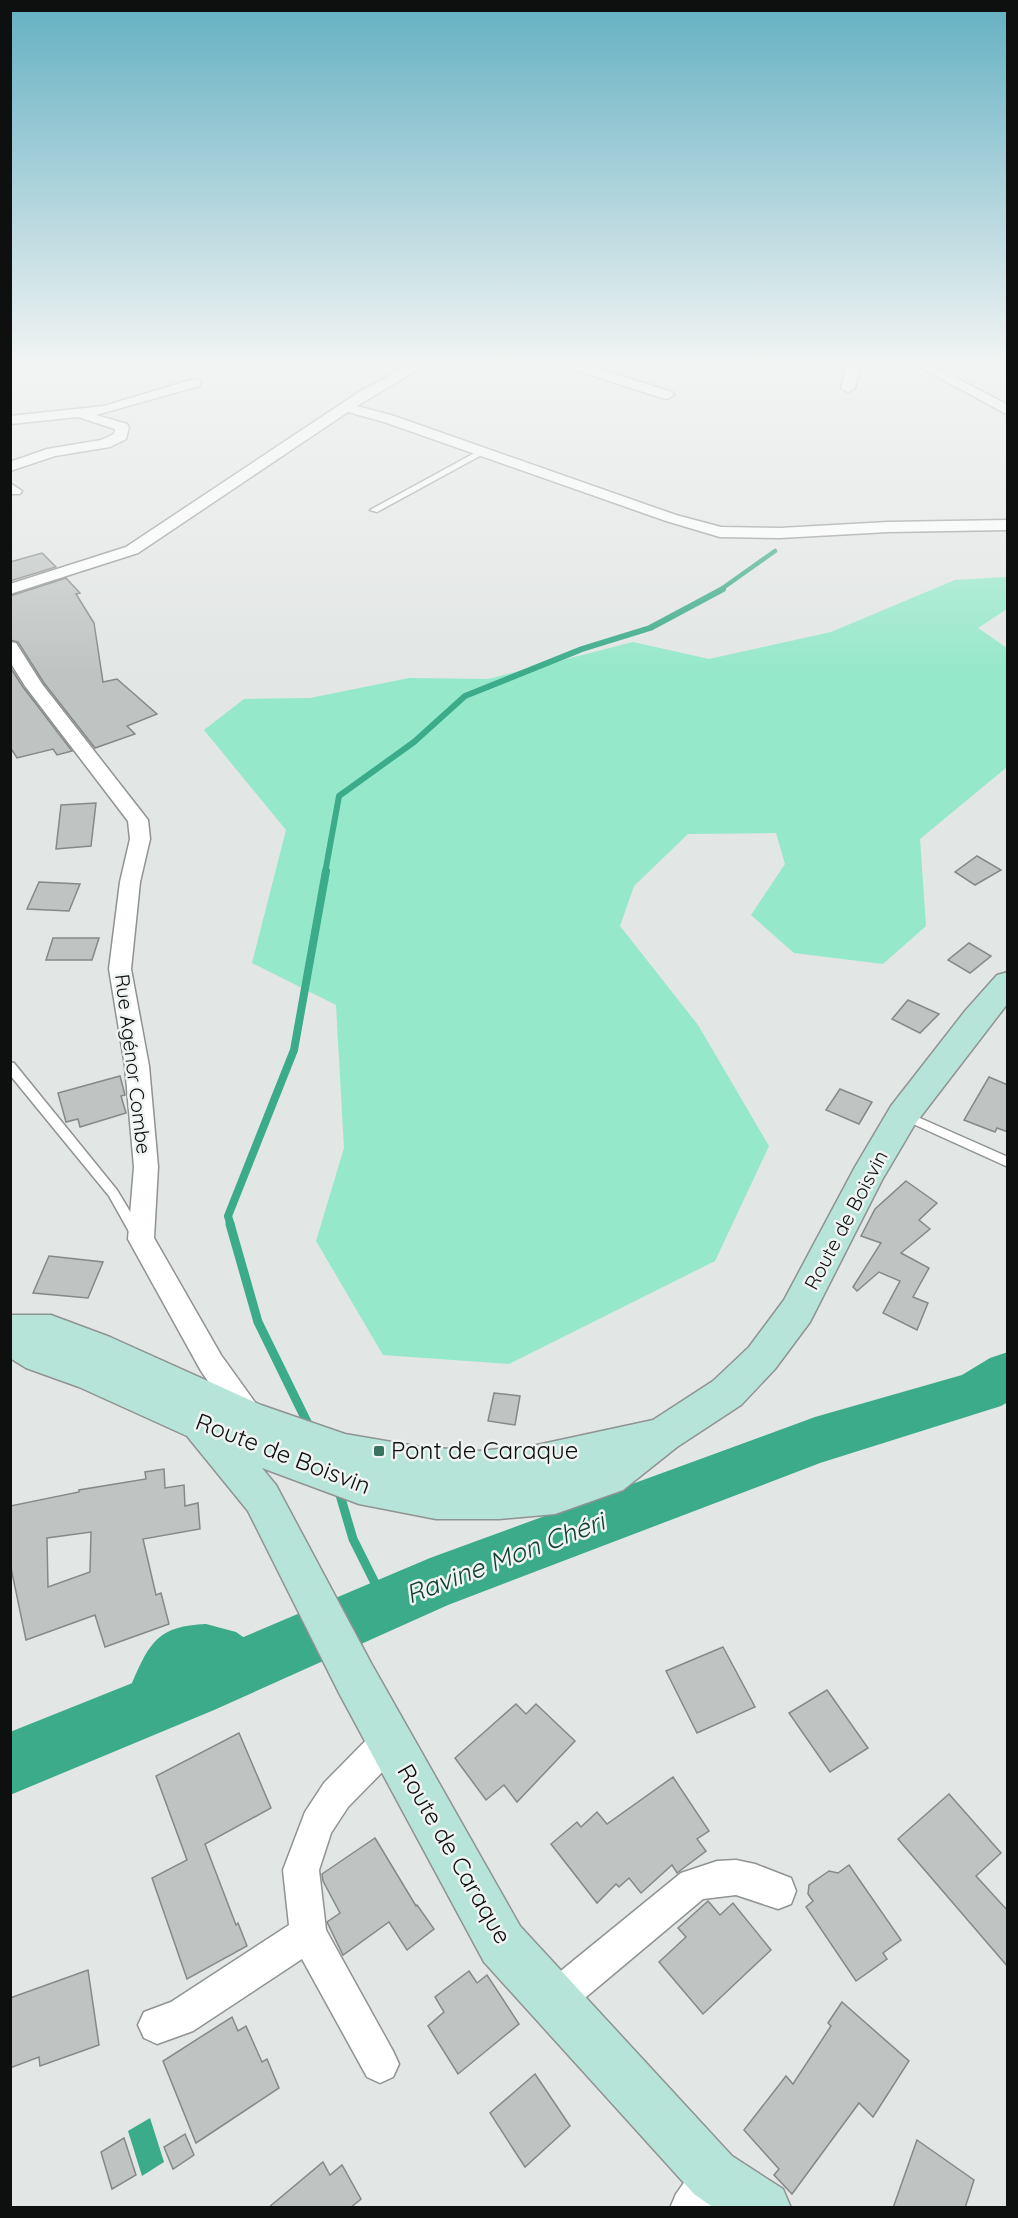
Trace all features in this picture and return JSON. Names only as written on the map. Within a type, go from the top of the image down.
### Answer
[{"type":"main road","name":"Route de Boisvin","points":[[10,1331],[51,1331],[200,1392],[252,1433],[359,1486],[436,1501],[499,1501],[555,1496],[609,1477],[663,1435],[727,1394],[762,1359],[797,1311],[867,1176],[903,1115],[976,1019],[1008,982]]},
{"type":"main road","name":"Route de Boisvin","points":[[10,1337],[39,1357],[92,1376],[156,1406],[200,1392]]},
{"type":"main road","name":"Route de Caraque","points":[[200,1392],[262,1498],[355,1678],[502,1944],[554,2000],[701,2191],[764,2208]]},
{"type":"main road","name":"Route de Caraque","points":[[252,1433],[262,1498]]},
{"type":"street","points":[[10,589],[132,550],[255,468]]},
{"type":"street","points":[[527,468],[671,518],[720,532],[780,533],[888,527],[1008,525]]},
{"type":"street","name":"Rue Agénor Combe","points":[[10,647],[34,686],[138,820],[140,839],[129,882],[120,969],[137,1066],[146,1167],[141,1239]]},
{"type":"street","points":[[141,1239],[200,1392],[252,1433]]},
{"type":"street","points":[[380,2064],[308,1934],[301,1870],[316,1824],[336,1795],[389,1741]]},
{"type":"street","points":[[554,2000],[693,1885],[717,1876],[747,1878],[778,1891]]},
{"type":"street","points":[[156,2025],[180,2018],[308,1934]]},
{"type":"lane","points":[[374,510],[454,468]]},
{"type":"lane","points":[[10,1066],[113,1192],[141,1239]]},
{"type":"lane","points":[[903,1115],[1008,1162]]},
{"type":"shaded area","points":[[1007,577],[1007,609],[978,628],[1007,648],[1007,767],[920,839],[926,926],[883,964],[794,953],[751,915],[785,864],[776,833],[688,834],[634,886],[620,926],[698,1025],[769,1146],[715,1261],[509,1364],[383,1355],[316,1241],[344,1148],[336,1005],[252,963],[286,830],[204,730],[244,699],[310,698],[409,678],[488,679],[633,642],[709,659],[831,632],[955,580]]},
{"type":"shaded area","points":[[206,1624],[236,1632],[253,1644],[246,1676],[237,1689],[221,1695],[192,1694],[137,1702],[131,1691],[132,1683],[145,1656],[158,1638],[177,1628]]},
{"type":"shaded area","points":[[150,2118],[164,2162],[142,2176],[128,2131]]},
{"type":"building","points":[[42,553],[56,567],[10,581],[10,562]]},
{"type":"building","points":[[66,578],[80,593],[76,594],[94,623],[103,682],[117,679],[157,714],[127,726],[135,734],[95,748],[44,683],[18,642],[10,640],[10,596]]},
{"type":"building","points":[[10,667],[72,751],[57,755],[53,749],[17,758],[10,747]]},
{"type":"building","points":[[96,803],[91,846],[56,849],[61,805]]},
{"type":"building","points":[[977,856],[1001,870],[975,885],[955,872]]},
{"type":"building","points":[[39,882],[80,884],[69,911],[27,909]]},
{"type":"building","points":[[53,938],[99,938],[92,960],[46,960]]},
{"type":"building","points":[[969,943],[991,956],[970,973],[948,960]]},
{"type":"building","points":[[908,1000],[939,1014],[920,1033],[892,1019]]},
{"type":"building","points":[[120,1076],[125,1095],[121,1096],[126,1113],[80,1127],[78,1119],[66,1122],[58,1093]]},
{"type":"building","points":[[989,1077],[1008,1085],[1008,1132],[997,1128],[995,1132],[964,1120]]},
{"type":"building","points":[[840,1089],[872,1102],[859,1124],[826,1110]]},
{"type":"building","points":[[906,1181],[937,1203],[919,1220],[930,1229],[901,1253],[929,1268],[913,1297],[928,1303],[917,1330],[883,1313],[900,1281],[879,1272],[857,1291],[853,1287],[881,1243],[861,1236],[875,1209]]},
{"type":"building","points":[[49,1256],[103,1262],[88,1298],[33,1293]]},
{"type":"building","points":[[494,1393],[520,1396],[515,1425],[488,1421]]},
{"type":"building","points":[[164,1469],[165,1488],[184,1485],[185,1506],[198,1503],[200,1529],[143,1539],[156,1595],[161,1593],[169,1624],[105,1647],[95,1615],[26,1640],[10,1563],[10,1506],[79,1492],[79,1490],[146,1479],[145,1472]],"holes":[[[91,1532],[90,1572],[48,1587],[47,1538]]]},
{"type":"building","points":[[723,1647],[755,1707],[697,1733],[666,1671]]},
{"type":"building","points":[[827,1690],[868,1748],[830,1772],[789,1713]]},
{"type":"building","points":[[516,1704],[526,1714],[536,1704],[575,1741],[517,1802],[504,1785],[486,1800],[455,1758]]},
{"type":"building","points":[[239,1733],[271,1808],[205,1844],[236,1925],[238,1923],[247,1946],[187,1979],[152,1878],[187,1860],[156,1776]]},
{"type":"building","points":[[673,1777],[709,1831],[697,1839],[706,1851],[677,1873],[672,1865],[641,1893],[629,1878],[619,1887],[616,1884],[597,1903],[551,1844],[577,1822],[581,1827],[597,1812],[607,1824]]},
{"type":"building","points":[[949,1794],[1001,1853],[976,1876],[1008,1911],[1008,1967],[898,1839]]},
{"type":"building","points":[[375,1838],[416,1906],[434,1929],[407,1950],[389,1922],[343,1955],[327,1922],[340,1913],[323,1881],[322,1874]]},
{"type":"building","points":[[849,1865],[901,1940],[883,1953],[887,1959],[856,1981],[806,1907],[813,1901],[808,1894],[809,1885],[829,1871],[838,1873]]},
{"type":"building","points":[[708,1901],[720,1915],[733,1903],[771,1950],[703,2014],[659,1962],[686,1937],[678,1928]]},
{"type":"building","points":[[88,1970],[99,2045],[40,2066],[39,2057],[10,2068],[10,1998]]},
{"type":"building","points":[[469,1971],[477,1983],[487,1975],[519,2024],[458,2074],[428,2026],[444,2012],[435,1997]]},
{"type":"building","points":[[842,2002],[909,2061],[873,2117],[859,2103],[792,2194],[774,2175],[779,2169],[744,2130],[786,2076],[793,2084],[831,2026],[828,2023]]},
{"type":"building","points":[[232,2017],[238,2031],[246,2026],[262,2062],[267,2059],[279,2088],[196,2143],[163,2061]]},
{"type":"building","points":[[535,2074],[570,2126],[525,2167],[490,2113]]},
{"type":"building","points":[[185,2134],[194,2155],[173,2169],[164,2147]]},
{"type":"building","points":[[124,2138],[136,2175],[112,2189],[101,2152]]},
{"type":"building","points":[[917,2140],[974,2180],[965,2208],[893,2208]]},
{"type":"building","points":[[323,2162],[330,2175],[342,2165],[361,2199],[350,2208],[268,2208]]},
{"type":"waterway","points":[[720,590],[775,551]]},
{"type":"waterway","points":[[325,873],[339,796],[414,742],[465,696],[582,649],[650,628],[723,589]]},
{"type":"waterway","points":[[231,1226],[228,1216],[294,1050],[326,871]]},
{"type":"waterway","points":[[230,1224],[258,1322],[308,1424]]},
{"type":"waterway","name":"Ravine Mon Chéri","points":[[10,1764],[192,1689],[430,1585],[815,1441],[963,1397],[982,1390],[1008,1374]]},
{"type":"waterway","points":[[340,1495],[353,1539],[386,1605]]},
{"type":"place","name":"Pont de Caraque","points":[[379,1451]]}]
